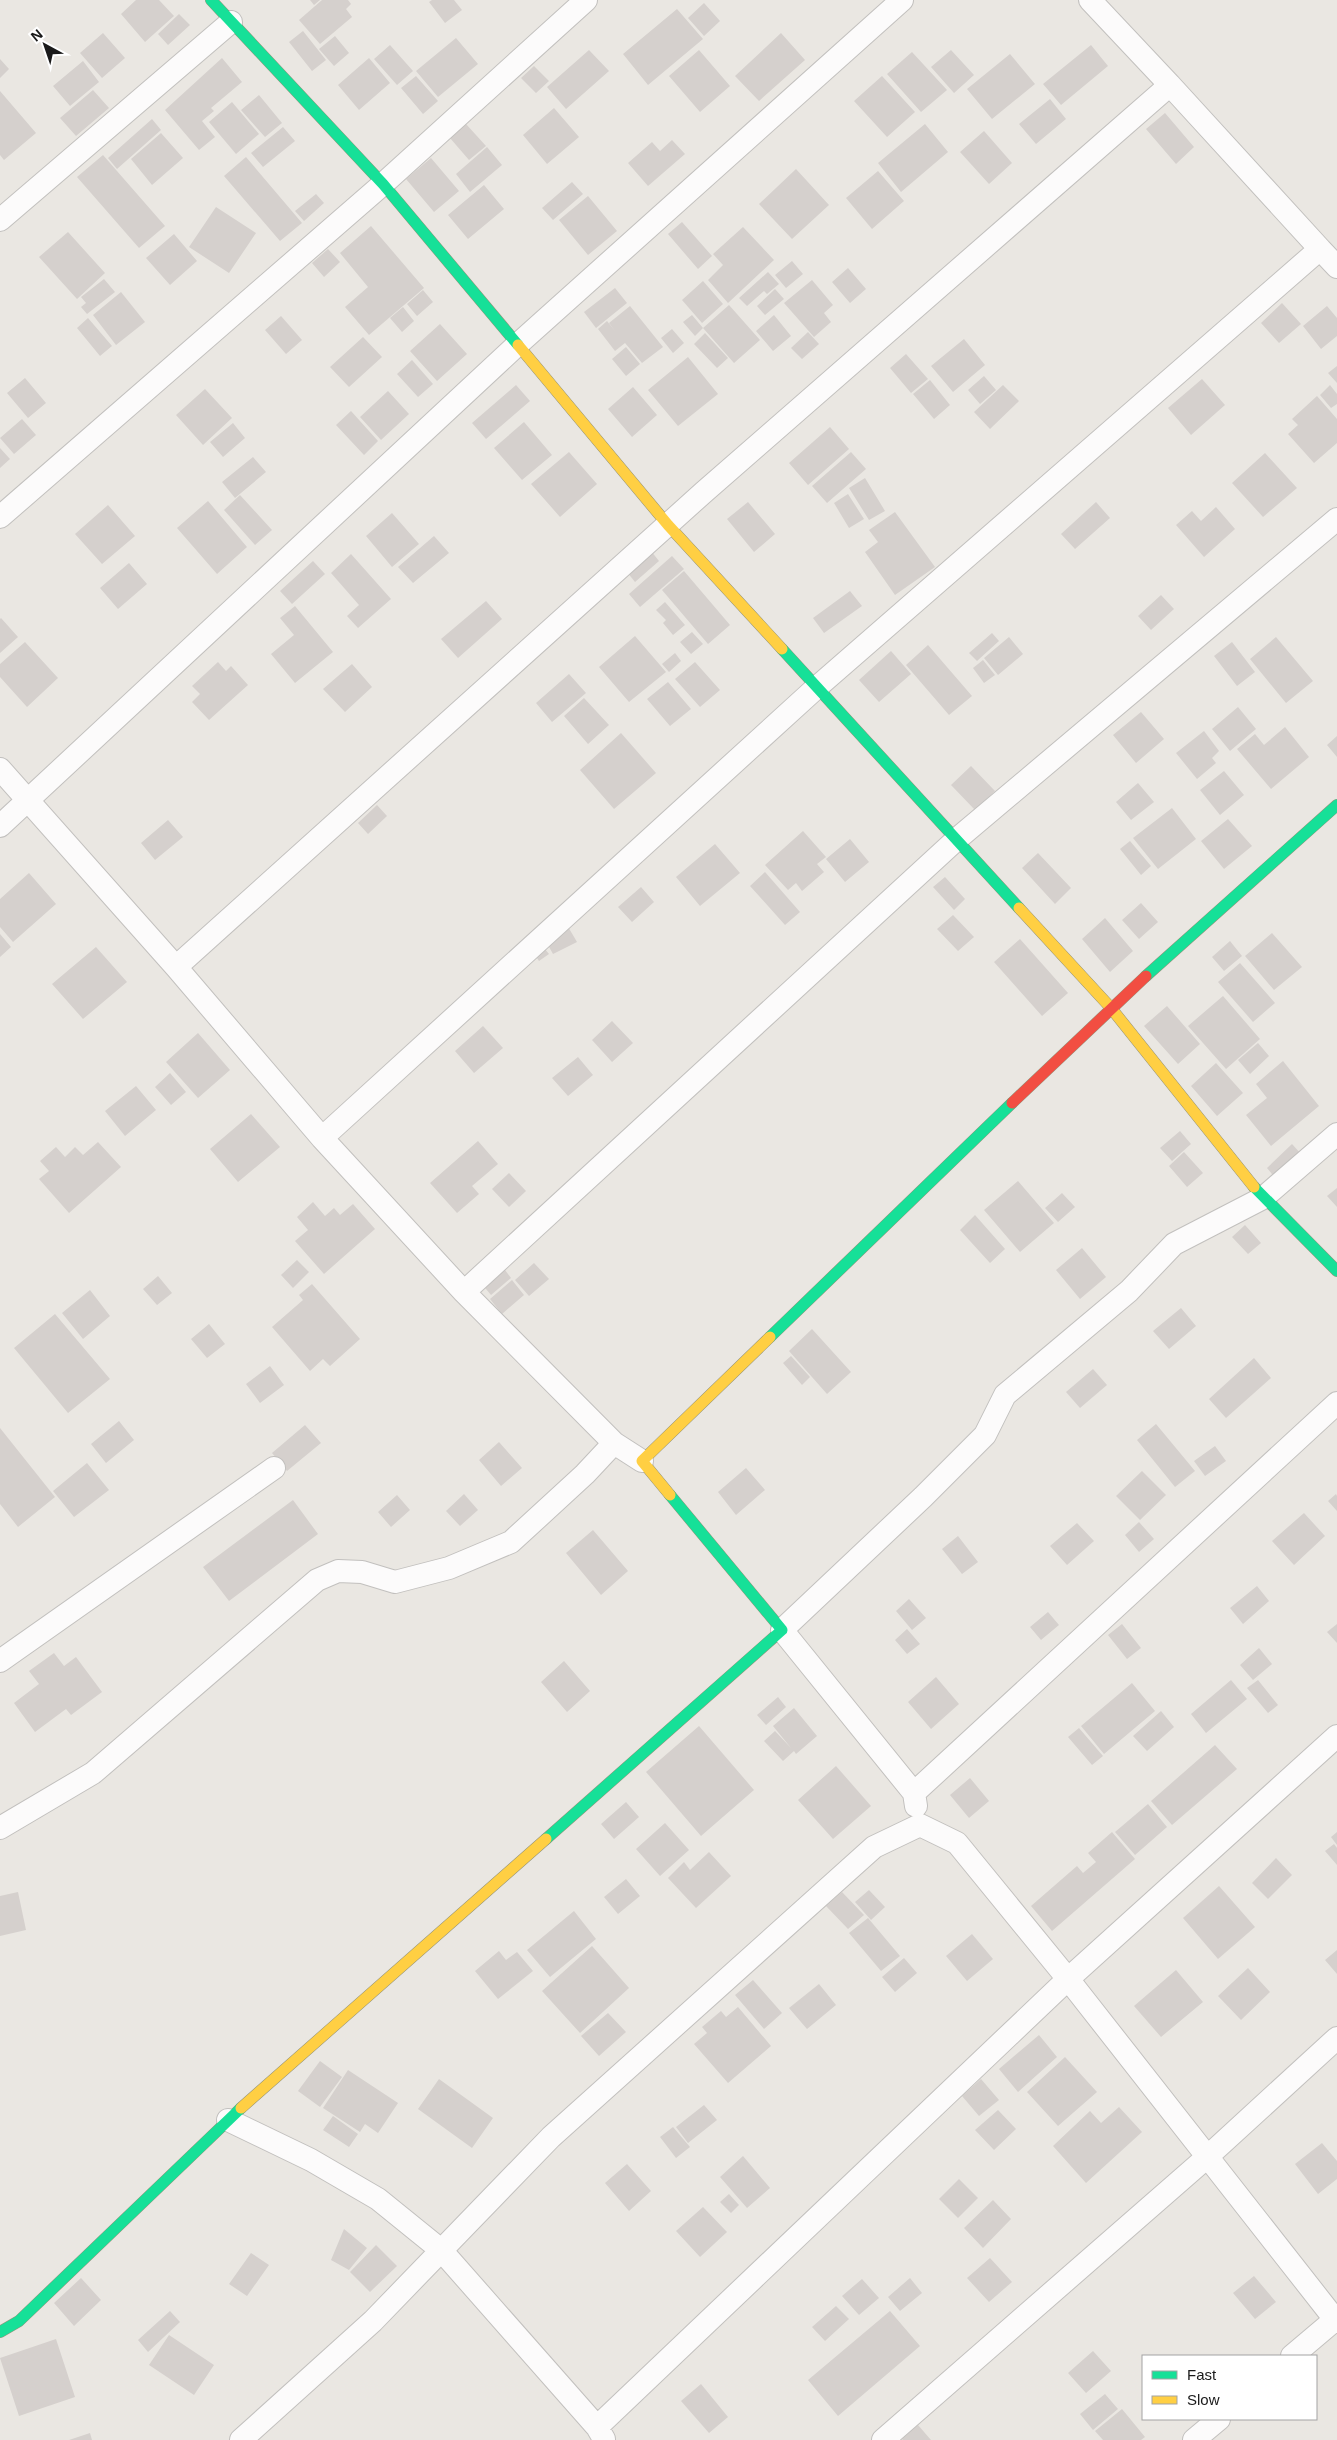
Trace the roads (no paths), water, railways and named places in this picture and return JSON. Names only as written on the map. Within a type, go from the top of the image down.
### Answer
[{"type":"street","points":[[0,517],[383,184],[586,0]]},
{"type":"street","points":[[0,826],[517,345],[902,0]]},
{"type":"street","points":[[1090,0],[1337,267]]},
{"type":"street","points":[[0,220],[222,8],[383,184],[668,525],[1111,1008],[1263,1198],[1337,1271]]},
{"type":"street","points":[[176,967],[668,525],[1170,85]]},
{"type":"street","points":[[322,1138],[816,688],[1320,249]]},
{"type":"street","points":[[464,1292],[957,839],[1337,518]]},
{"type":"street","points":[[0,769],[176,967],[322,1138],[464,1292],[614,1443],[642,1461],[914,1792],[920,1825]]},
{"type":"street","points":[[642,1461],[1111,1008],[1337,805]]},
{"type":"street","points":[[0,2332],[19,2321],[228,2120],[782,1630],[923,1497],[985,1435],[1004,1395],[1129,1290],[1174,1244],[1263,1198],[1337,1134]]},
{"type":"street","points":[[914,1792],[1337,1403]]},
{"type":"street","points":[[0,1828],[93,1772],[318,1580],[338,1571],[362,1572],[395,1582],[449,1568],[511,1542],[578,1480],[614,1443]]},
{"type":"street","points":[[0,1662],[274,1468]]},
{"type":"street","points":[[228,2120],[311,2160],[378,2199],[441,2250],[601,2434],[1068,1979],[1337,1736]]},
{"type":"street","points":[[920,1825],[957,1843],[1068,1979],[1206,2158],[1336,2320],[1293,2355]]},
{"type":"street","points":[[241,2440],[372,2321],[551,2137],[874,1847],[920,1825]]},
{"type":"street","points":[[883,2440],[1206,2158],[1337,2038]]},
{"type":"street","points":[[1194,2440],[1217,2420]]}]
